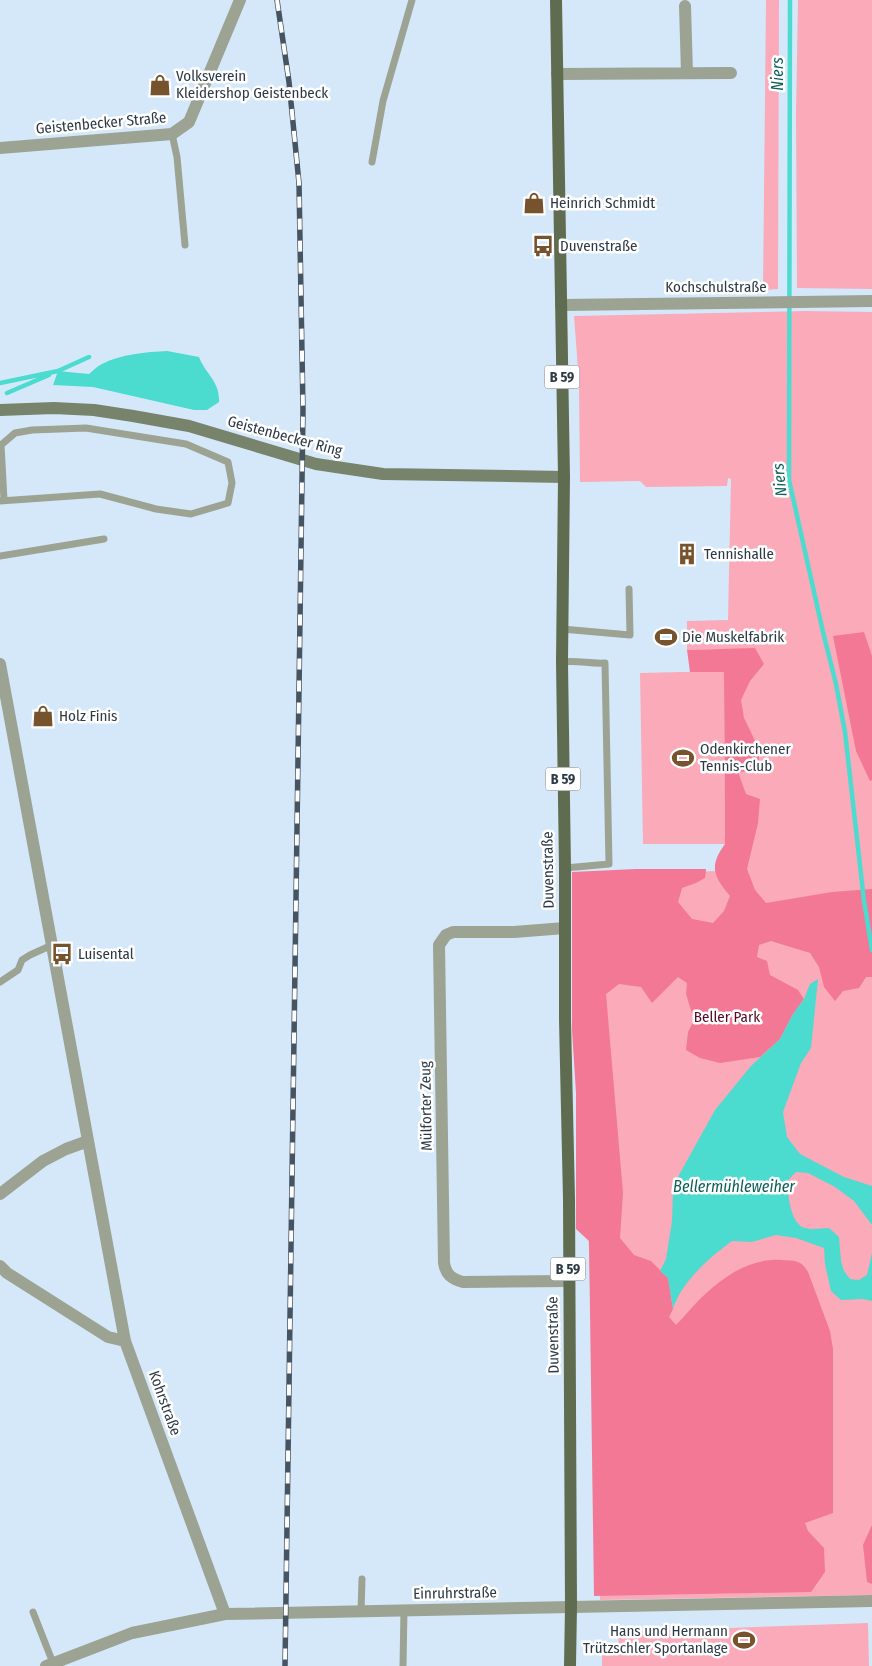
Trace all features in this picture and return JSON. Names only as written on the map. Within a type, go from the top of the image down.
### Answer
[{"type":"main road","name":"Duvenstraße","points":[[556,0],[564,477],[562,662],[565,1030],[569,1198],[570,1666]]},
{"type":"main road","name":"Geistenbecker Ring","points":[[0,410],[64,408],[133,416],[189,426],[316,464],[383,474],[564,477]]},
{"type":"street","name":"Geistenbecker Straße","points":[[0,148],[172,134],[189,122],[240,0]]},
{"type":"street","points":[[685,6],[687,73]]},
{"type":"street","points":[[557,74],[731,73]]},
{"type":"street","name":"Kochschulstraße","points":[[561,305],[872,301]]},
{"type":"street","points":[[0,664],[125,1341],[108,1337],[7,1273],[0,1266]]},
{"type":"street","name":"Mülforter Zeug","points":[[565,928],[514,932],[453,932],[446,935],[439,945],[444,1165],[444,1263],[446,1272],[452,1279],[463,1282],[568,1281]]},
{"type":"street","points":[[0,1194],[43,1161],[66,1148],[88,1142]]},
{"type":"street","name":"Kohrstraße","points":[[125,1341],[225,1614]]},
{"type":"street","name":"Einruhrstraße","points":[[50,1665],[132,1633],[225,1614],[872,1601]]},
{"type":"lane","points":[[372,162],[383,101],[412,0]]},
{"type":"lane","points":[[172,134],[177,157],[185,245]]},
{"type":"lane","points":[[86,428],[144,439],[186,444],[228,462],[232,483],[228,503],[190,514],[156,509],[100,494],[2,500],[1,445],[14,433],[32,430],[86,428]]},
{"type":"lane","points":[[0,556],[104,539]]},
{"type":"lane","points":[[562,629],[630,635],[629,589]]},
{"type":"lane","points":[[562,662],[574,660],[593,664],[605,663],[610,864],[565,868]]},
{"type":"lane","points":[[0,982],[18,970],[22,960],[52,945]]},
{"type":"lane","points":[[361,1611],[362,1579]]},
{"type":"lane","points":[[403,1666],[404,1610]]},
{"type":"lane","points":[[33,1612],[50,1665]]},
{"type":"green space","points":[[766,0],[779,0],[778,289],[763,290]]},
{"type":"green space","points":[[798,0],[872,0],[872,289],[797,288],[796,114]]},
{"type":"green space","name":"Beller Park","points":[[805,311],[872,312],[872,1595],[600,1600],[577,873],[730,871],[728,649],[687,650],[687,621],[728,620],[731,479],[728,478],[727,486],[646,487],[640,481],[580,482],[579,382],[574,316]]},
{"type":"green space","points":[[864,632],[872,656],[872,780],[870,781],[856,751],[833,636]]},
{"type":"green space","points":[[755,648],[764,664],[750,681],[741,700],[744,718],[759,749],[759,771],[738,772],[746,794],[760,799],[758,823],[747,869],[755,890],[766,903],[832,892],[872,889],[872,977],[866,977],[859,988],[843,991],[835,1001],[824,987],[819,967],[810,953],[771,941],[759,945],[757,957],[767,961],[770,975],[798,990],[804,999],[793,1014],[780,1039],[760,1057],[720,1063],[700,1058],[686,1050],[688,1032],[694,1020],[686,994],[687,983],[678,977],[652,1003],[641,987],[619,984],[606,994],[623,1193],[620,1238],[634,1255],[651,1261],[668,1278],[673,1309],[669,1317],[676,1325],[700,1299],[737,1270],[758,1262],[782,1260],[798,1262],[808,1272],[830,1331],[833,1349],[833,1513],[805,1523],[808,1531],[824,1548],[825,1572],[811,1592],[594,1596],[589,1241],[576,1229],[576,1093],[572,1030],[572,872],[636,869],[706,869],[705,878],[682,888],[678,902],[692,919],[713,923],[724,911],[730,896],[717,877],[715,865],[725,844],[724,672],[690,672],[687,650]]},
{"type":"green space","name":"Odenkirchener Tennis-Club","points":[[724,671],[725,844],[643,844],[640,673]]},
{"type":"green space","points":[[872,1525],[872,1584],[867,1582],[863,1545]]},
{"type":"green space","name":"Hans und Hermann Trützschler Sportanlage","points":[[868,1623],[869,1666],[602,1666],[602,1649],[618,1648],[619,1632]]},
{"type":"water","points":[[167,351],[199,357],[215,383],[219,402],[207,410],[194,410],[93,387],[53,385],[58,371],[89,374],[100,365],[117,358]]},
{"type":"water","name":"Bellermühleweiher","points":[[818,979],[811,1048],[801,1063],[783,1112],[787,1137],[800,1154],[844,1177],[872,1186],[872,1225],[854,1201],[835,1187],[808,1173],[796,1172],[787,1181],[789,1201],[793,1215],[800,1225],[808,1229],[829,1228],[839,1237],[841,1261],[844,1271],[850,1279],[859,1280],[867,1275],[872,1253],[872,1301],[863,1299],[841,1300],[831,1291],[825,1264],[824,1248],[796,1238],[776,1235],[752,1242],[732,1241],[706,1262],[689,1280],[682,1289],[673,1309],[668,1278],[660,1271],[666,1259],[672,1221],[673,1191],[679,1175],[715,1110],[751,1066],[780,1039],[793,1014],[804,999],[810,984]]},
{"type":"waterway","name":"Niers","points":[[790,0],[789,480],[836,684],[845,732],[864,901],[872,950]]},
{"type":"waterway","points":[[0,383],[58,371],[89,357]]},
{"type":"waterway","points":[[7,393],[49,375]]},
{"type":"railway","points":[[277,0],[289,82],[299,183],[303,410],[285,1666]]},
{"type":"place","name":"Volksverein Kleidershop Geistenbeck","points":[[160,85]]},
{"type":"place","name":"Heinrich Schmidt","points":[[534,203]]},
{"type":"place","name":"Duvenstraße","points":[[543,246]]},
{"type":"place","name":"Tennishalle","points":[[687,554]]},
{"type":"place","name":"Die Muskelfabrik","points":[[666,637]]},
{"type":"place","name":"Holz Finis","points":[[43,716]]},
{"type":"place","name":"Odenkirchener Tennis-Club","points":[[683,758]]},
{"type":"place","name":"Luisental","points":[[62,954]]},
{"type":"place","name":"Hans und Hermann Trützschler Sportanlage","points":[[744,1640]]}]
